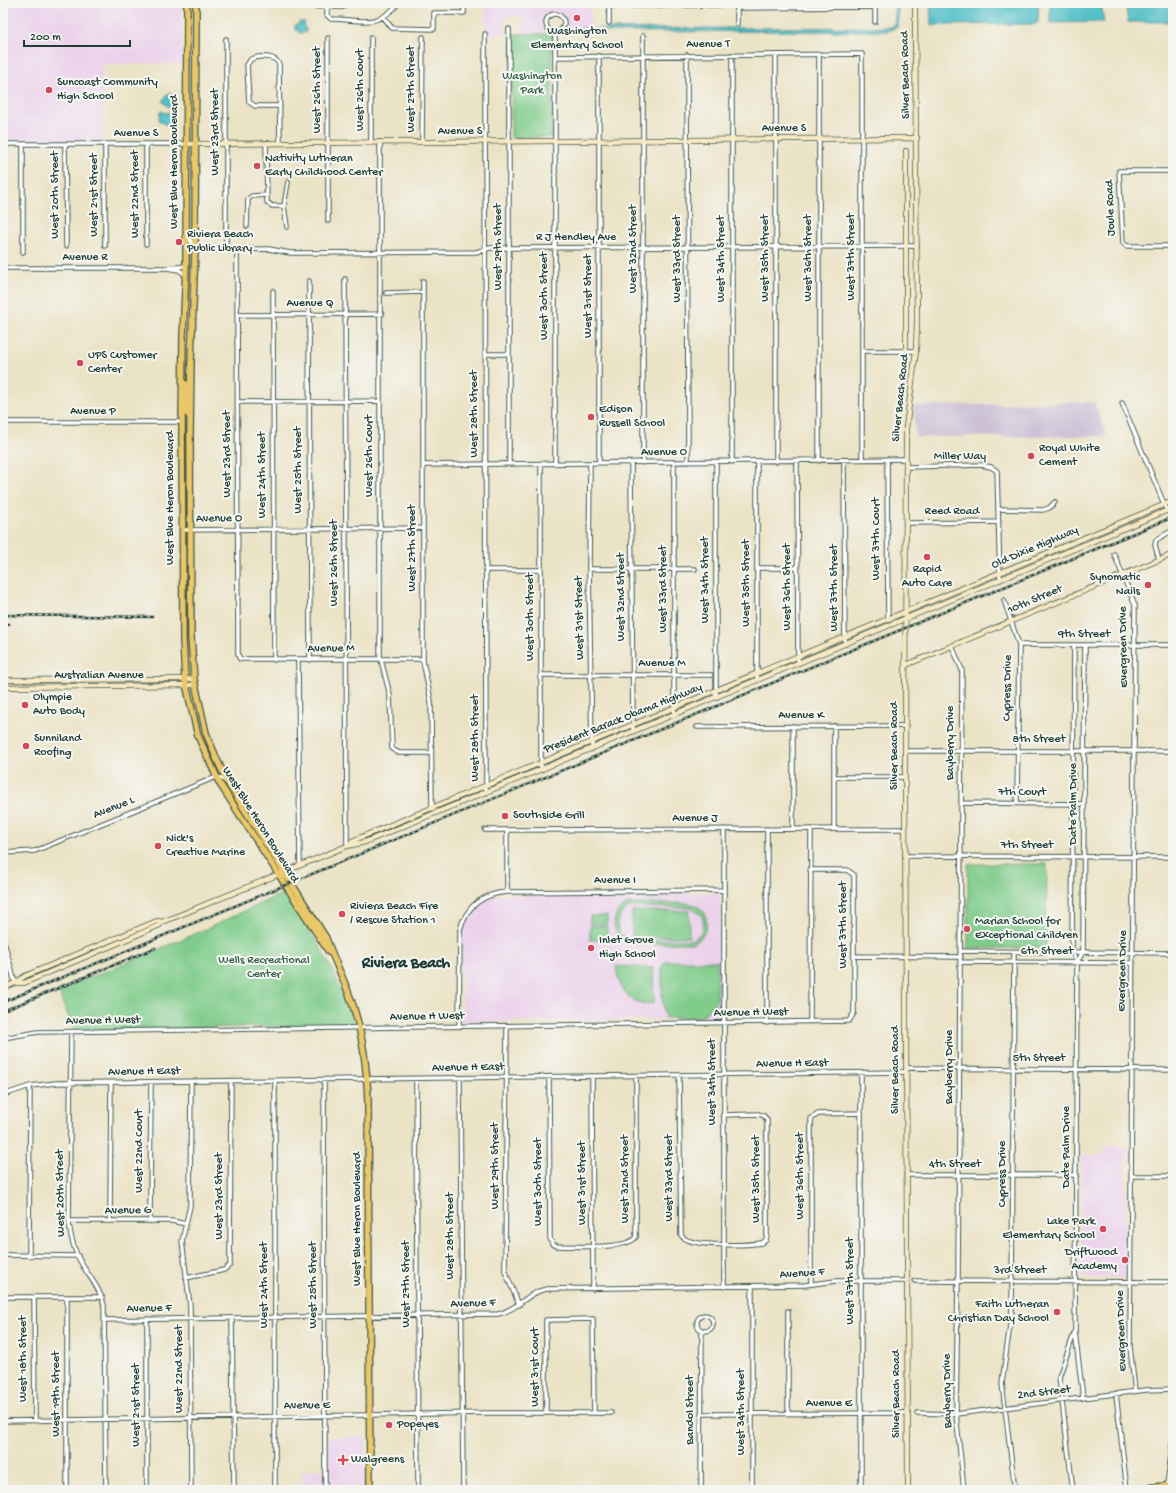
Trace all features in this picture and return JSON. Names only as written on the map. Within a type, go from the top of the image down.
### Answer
[{"type":"main road","name":"West Blue Heron Boulevard","points":[[187,3],[187,232],[182,373],[183,641],[186,682],[198,736],[227,798],[331,954]]},
{"type":"main road","name":"West Blue Heron Boulevard","points":[[196,3],[195,250],[190,417],[191,637],[194,682],[209,740],[229,785],[326,938],[331,954],[350,998],[360,1028],[368,1079],[370,1490]]},
{"type":"main road","points":[[182,373],[186,379],[186,413],[190,417]]},
{"type":"main road","points":[[182,422],[186,426],[187,459],[190,461]]},
{"type":"main road","points":[[1129,1490],[1170,1485]]},
{"type":"street","points":[[299,3],[306,6],[327,7],[343,7],[348,3]]},
{"type":"street","points":[[327,7],[327,15],[331,19],[367,21],[384,18],[399,3]]},
{"type":"street","points":[[384,18],[392,28],[434,28],[434,12],[464,13],[464,3]]},
{"type":"street","name":"Silver Beach Road","points":[[908,1490],[906,1413],[906,428],[916,351],[917,138],[915,3]]},
{"type":"street","points":[[609,23],[609,4],[720,5]]},
{"type":"street","points":[[737,24],[737,5],[875,5],[875,22]]},
{"type":"street","points":[[554,14],[559,16],[563,22],[562,28],[554,32],[549,30],[546,24],[549,17],[554,14]]},
{"type":"street","name":"West 29th Street","points":[[509,464],[510,29]]},
{"type":"street","name":"West 30th Street","points":[[554,32],[555,464]]},
{"type":"street","name":"West 28th Street","points":[[485,34],[486,793]]},
{"type":"street","name":"West 32nd Street","points":[[643,36],[644,463]]},
{"type":"street","name":"West 27th Street","points":[[422,142],[423,37]]},
{"type":"street","name":"West 26th Street","points":[[328,38],[328,221]]},
{"type":"street","name":"West 26th Court","points":[[371,38],[371,142]]},
{"type":"street","name":"West 23rd Street","points":[[226,39],[226,250]]},
{"type":"street","name":"West 36th Street","points":[[819,54],[819,462]]},
{"type":"street","name":"Avenue T","points":[[554,57],[862,54]]},
{"type":"street","name":"West 37th Street","points":[[862,54],[862,459]]},
{"type":"street","name":"West 34th Street","points":[[732,55],[732,462]]},
{"type":"street","name":"West 35th Street","points":[[776,55],[776,462]]},
{"type":"street","name":"West 31st Street","points":[[599,56],[599,463]]},
{"type":"street","name":"West 33rd Street","points":[[687,56],[688,462]]},
{"type":"street","points":[[280,106],[253,105],[248,100],[249,62],[255,58],[277,59],[280,65],[280,106],[280,143]]},
{"type":"street","name":"Avenue S","points":[[3,144],[195,144],[917,138]]},
{"type":"street","name":"West 26th Court","points":[[380,142],[381,659],[390,695],[392,749],[399,753],[431,753]]},
{"type":"street","points":[[266,143],[267,202],[271,206],[284,206]]},
{"type":"street","points":[[23,144],[23,252]]},
{"type":"street","name":"West 20th Street","points":[[65,144],[66,246]]},
{"type":"street","name":"West 21st Street","points":[[105,144],[105,246]]},
{"type":"street","name":"West 22nd Street","points":[[146,144],[146,244]]},
{"type":"street","name":"Silver Beach Road","points":[[906,151],[906,351]]},
{"type":"street","name":"Joule Road","points":[[1173,171],[1119,171],[1123,243],[1127,246],[1173,246]]},
{"type":"street","points":[[287,227],[284,206],[288,182]]},
{"type":"street","points":[[246,226],[248,199],[252,196],[267,196]]},
{"type":"street","points":[[187,232],[195,250],[237,250]]},
{"type":"street","name":"R J Hendley Ave","points":[[237,250],[269,249],[290,253],[381,253],[485,250],[490,248],[917,246]]},
{"type":"street","name":"West 23rd Street","points":[[237,250],[238,654],[240,659]]},
{"type":"street","name":"Avenue R","points":[[3,268],[167,268],[186,266]]},
{"type":"street","name":"Avenue R","points":[[167,268],[179,270],[186,275]]},
{"type":"street","name":"West 26th Street","points":[[345,279],[345,659],[348,846]]},
{"type":"street","name":"West 27th Street","points":[[423,280],[423,659],[431,702],[432,814]]},
{"type":"street","name":"West 25th Street","points":[[309,281],[310,660]]},
{"type":"street","name":"West 24th Street","points":[[273,291],[274,660]]},
{"type":"street","points":[[386,293],[423,292]]},
{"type":"street","name":"Avenue Q","points":[[237,315],[381,314]]},
{"type":"street","points":[[862,351],[916,351]]},
{"type":"street","points":[[485,354],[509,354]]},
{"type":"street","points":[[238,402],[381,401]]},
{"type":"street","points":[[1122,403],[1167,511]]},
{"type":"street","name":"Avenue P","points":[[3,422],[182,422]]},
{"type":"street","name":"Avenue O","points":[[423,465],[819,462],[862,459],[906,459]]},
{"type":"street","name":"West 37th Court","points":[[886,459],[888,619]]},
{"type":"street","name":"West 37th Street","points":[[844,460],[845,644]]},
{"type":"street","name":"West 34th Street","points":[[716,462],[716,698]]},
{"type":"street","name":"West 35th Street","points":[[757,462],[758,680]]},
{"type":"street","name":"West 36th Street","points":[[797,462],[798,663]]},
{"type":"street","name":"West 31st Street","points":[[590,463],[589,569],[592,674],[592,749]]},
{"type":"street","name":"West 32nd Street","points":[[631,463],[633,732]]},
{"type":"street","name":"West 33rd Street","points":[[674,463],[674,715]]},
{"type":"street","name":"West 30th Street","points":[[541,464],[541,770]]},
{"type":"street","name":"Miller Way","points":[[906,467],[981,465],[991,467],[997,471],[999,509]]},
{"type":"street","name":"Old Dixie Highway","points":[[906,613],[1173,501]]},
{"type":"street","points":[[1000,580],[999,509],[1043,510],[1049,508],[1055,502]]},
{"type":"street","name":"Old Dixie Highway","points":[[906,618],[1173,508]]},
{"type":"street","name":"Reed Road","points":[[906,523],[999,522]]},
{"type":"street","name":"Avenue O","points":[[183,530],[423,528]]},
{"type":"street","points":[[1159,560],[1155,545],[1156,540],[1173,530]]},
{"type":"street","name":"Evergreen Drive","points":[[1114,554],[1135,604],[1134,857],[1130,1176],[1130,1347],[1135,1391]]},
{"type":"street","name":"10th Street","points":[[906,665],[1173,554]]},
{"type":"street","points":[[757,568],[798,568]]},
{"type":"street","points":[[589,569],[695,570]]},
{"type":"street","points":[[485,570],[541,570]]},
{"type":"street","name":"Cypress Drive","points":[[1004,600],[1019,644],[1017,803]]},
{"type":"street","name":"President Barack Obama Highway","points":[[348,846],[352,841],[758,674],[845,636],[906,613]]},
{"type":"street","name":"President Barack Obama Highway","points":[[3,988],[15,983],[24,983],[160,926],[161,922],[300,865],[348,846],[365,842],[486,793],[906,618]]},
{"type":"street","name":"9th Street","points":[[1019,644],[1173,645]]},
{"type":"street","name":"Date Palm Drive","points":[[1074,645],[1072,750],[1072,952],[1077,962],[1075,1331],[1083,1398]]},
{"type":"street","name":"Date Palm Drive","points":[[1083,952],[1085,645]]},
{"type":"street","name":"Bayberry Drive","points":[[952,646],[962,670],[961,962],[956,1414],[964,1490]]},
{"type":"street","name":"Avenue M","points":[[240,659],[423,659]]},
{"type":"street","points":[[298,660],[300,865]]},
{"type":"street","name":"Avenue M","points":[[541,675],[711,675]]},
{"type":"street","name":"Australian Avenue","points":[[3,680],[194,682]]},
{"type":"street","name":"Australian Avenue","points":[[3,687],[186,682]]},
{"type":"street","points":[[793,726],[793,829]]},
{"type":"street","points":[[834,726],[834,829]]},
{"type":"street","name":"Avenue K","points":[[697,727],[906,726]]},
{"type":"street","name":"8th Street","points":[[906,750],[1173,751]]},
{"type":"street","points":[[216,777],[222,778],[229,785]]},
{"type":"street","name":"Avenue L","points":[[3,853],[35,851],[216,777]]},
{"type":"street","points":[[834,777],[905,777]]},
{"type":"street","name":"7th Court","points":[[961,803],[1084,804]]},
{"type":"street","name":"West 34th Street","points":[[724,829],[724,1287]]},
{"type":"street","points":[[767,829],[767,1023]]},
{"type":"street","points":[[810,1022],[811,829]]},
{"type":"street","name":"Avenue J","points":[[485,830],[905,829]]},
{"type":"street","points":[[459,1026],[459,936],[461,924],[466,914],[479,901],[492,894],[507,892],[507,830]]},
{"type":"street","name":"7th Street","points":[[905,856],[1173,857]]},
{"type":"street","name":"West 37th Street","points":[[810,870],[847,870],[854,875],[854,1013],[851,1019]]},
{"type":"street","name":"Avenue I","points":[[507,892],[724,890]]},
{"type":"street","points":[[3,938],[15,983]]},
{"type":"street","name":"6th Street","points":[[961,951],[1173,953]]},
{"type":"street","name":"Cypress Drive","points":[[1014,952],[1012,1310],[1002,1383],[1014,1490]]},
{"type":"street","points":[[1077,962],[1083,952]]},
{"type":"street","points":[[855,956],[961,957]]},
{"type":"street","name":"6th Street","points":[[961,962],[1133,963]]},
{"type":"street","name":"Avenue H West","points":[[3,1038],[27,1033],[71,1032],[767,1023],[847,1021],[851,1019]]},
{"type":"street","name":"West 29th Street","points":[[507,1026],[506,1271],[519,1304]]},
{"type":"street","name":"West 20th Street","points":[[71,1032],[69,1221],[71,1239],[78,1256],[102,1297],[105,1320],[106,1490]]},
{"type":"street","name":"5th Street","points":[[906,1070],[1173,1070]]},
{"type":"street","name":"Avenue H East","points":[[30,1086],[70,1083],[861,1073],[906,1070]]},
{"type":"street","name":"West 37th Street","points":[[861,1073],[861,1490]]},
{"type":"street","name":"West 33rd Street","points":[[679,1075],[680,1235],[684,1239],[694,1243],[724,1244]]},
{"type":"street","name":"West 31st Street","points":[[592,1076],[593,1289]]},
{"type":"street","name":"West 32nd Street","points":[[593,1246],[618,1245],[631,1241],[636,1237],[636,1076]]},
{"type":"street","name":"West 30th Street","points":[[549,1077],[550,1241],[557,1246],[593,1246]]},
{"type":"street","name":"West 28th Street","points":[[460,1078],[462,1490]]},
{"type":"street","name":"West 27th Street","points":[[416,1079],[418,1490]]},
{"type":"street","name":"West 24th Street","points":[[274,1080],[276,1317],[275,1490]]},
{"type":"street","name":"West 25th Street","points":[[324,1080],[325,1490]]},
{"type":"street","name":"West 23rd Street","points":[[186,1278],[224,1270],[230,1265],[231,1081]]},
{"type":"street","name":"West 22nd Court","points":[[150,1220],[151,1082]]},
{"type":"street","name":"West 22nd Street","points":[[191,1082],[190,1206],[182,1241],[190,1319],[191,1490]]},
{"type":"street","points":[[110,1222],[111,1083]]},
{"type":"street","points":[[3,1095],[30,1086],[29,1256]]},
{"type":"street","name":"West 36th Street","points":[[811,1284],[811,1119],[818,1114],[861,1113]]},
{"type":"street","name":"West 35th Street","points":[[724,1115],[759,1114],[765,1118],[767,1122],[767,1198],[766,1240],[759,1243],[724,1244]]},
{"type":"street","name":"4th Street","points":[[906,1174],[1077,1175]]},
{"type":"street","points":[[1130,1176],[1173,1176]]},
{"type":"street","name":"Avenue G","points":[[69,1221],[110,1222],[150,1220],[172,1221],[186,1224]]},
{"type":"street","points":[[3,1255],[78,1256]]},
{"type":"street","name":"Avenue F","points":[[105,1320],[503,1313],[519,1304],[529,1295],[544,1290],[724,1287],[811,1284],[836,1281],[906,1281]]},
{"type":"street","name":"3rd Street","points":[[915,1281],[1173,1282]]},
{"type":"street","name":"West 34th Street","points":[[752,1286],[752,1490]]},
{"type":"street","points":[[3,1297],[102,1297]]},
{"type":"street","name":"West 18th Street","points":[[34,1297],[35,1421]]},
{"type":"street","name":"West 19th Street","points":[[67,1297],[67,1490]]},
{"type":"street","points":[[788,1311],[788,1414]]},
{"type":"street","points":[[703,1315],[708,1315],[713,1321],[712,1326],[707,1330],[702,1330],[698,1326],[698,1320],[703,1315]]},
{"type":"street","points":[[232,1318],[234,1490]]},
{"type":"street","name":"West 31st Court","points":[[546,1413],[546,1320],[593,1319],[594,1413]]},
{"type":"street","name":"West 21st Street","points":[[146,1320],[148,1490]]},
{"type":"street","name":"Bandol Street","points":[[701,1490],[702,1330]]},
{"type":"street","name":"Date Palm Drive","points":[[1073,1490],[1059,1376],[1075,1331]]},
{"type":"street","name":"2nd Street","points":[[917,1413],[956,1414],[1062,1402],[1135,1391],[1173,1389]]},
{"type":"street","points":[[1116,1394],[1129,1490]]},
{"type":"street","name":"Avenue E","points":[[3,1421],[461,1413],[611,1413]]},
{"type":"street","name":"Avenue E","points":[[702,1414],[906,1413]]},
{"type":"street","points":[[1170,1485],[1173,1438]]},
{"type":"shaded area","points":[[3,3],[182,3],[182,64],[102,64],[103,140],[3,140]]},
{"type":"shaded area","name":"Washington Elementary School","points":[[485,3],[590,3],[590,33],[561,34],[566,22],[563,15],[557,12],[551,12],[546,15],[543,21],[544,28],[548,34],[518,34],[523,29],[525,24],[524,20],[520,16],[509,16],[505,22],[505,34],[485,34]]},
{"type":"shaded area","points":[[1094,402],[1107,436],[915,437],[914,406]]},
{"type":"shaded area","name":"Inlet Grove High School","points":[[720,893],[720,1016],[717,1019],[462,1022],[461,934],[464,923],[475,906],[494,895]]},
{"type":"shaded area","name":"Lake Park Elementary School","points":[[1103,1147],[1126,1147],[1125,1278],[1081,1278],[1081,1155],[1103,1155]]},
{"type":"shaded area","points":[[327,1437],[366,1437],[366,1490],[303,1490],[302,1470],[327,1469]]},
{"type":"green space","name":"Washington Park","points":[[512,34],[552,34],[552,137],[511,138]]},
{"type":"green space","points":[[968,864],[1047,864],[1046,948],[968,948]]},
{"type":"green space","name":"Wells Recreational Center","points":[[285,892],[315,938],[332,969],[353,1021],[350,1025],[74,1030],[58,991],[204,930]]},
{"type":"green space","points":[[687,903],[695,905],[705,914],[706,927],[704,933],[700,939],[693,943],[631,944],[619,937],[614,925],[617,913],[628,904]],"holes":[[[631,907],[692,908],[702,916],[703,928],[697,937],[690,940],[631,940],[620,934],[617,924],[622,912]]]},
{"type":"green space","points":[[632,911],[689,911],[689,937],[632,937]]},
{"type":"green space","points":[[590,916],[607,916],[607,924],[590,924]]},
{"type":"green space","points":[[590,926],[607,926],[607,940],[590,940]]},
{"type":"green space","points":[[666,961],[717,961],[717,1001],[702,1017],[665,1018],[662,995],[662,966]]},
{"type":"green space","points":[[616,966],[653,968],[654,1003],[638,1002],[626,994],[619,982]]},
{"type":"water","points":[[895,3],[898,3],[898,24],[897,27],[887,31],[574,32],[577,29],[891,27],[895,24]]},
{"type":"water","points":[[930,3],[1039,3],[1038,22],[1036,24],[931,25]]},
{"type":"water","points":[[1050,3],[1101,3],[1104,22],[1050,22]]},
{"type":"water","points":[[1125,3],[1173,3],[1173,22],[1128,22]]},
{"type":"water","points":[[299,22],[305,22],[303,28],[306,28],[306,32],[299,33],[299,30],[295,30],[295,25],[299,25]]},
{"type":"water","points":[[170,92],[178,100],[170,108],[162,101]]},
{"type":"water","points":[[162,111],[165,113],[169,112],[173,116],[172,120],[167,125],[159,121],[160,112]]},
{"type":"railway","points":[[3,1002],[1173,517]]},
{"type":"railway","points":[[3,615],[152,617]]},
{"type":"railway","points":[[3,624],[9,624]]},
{"type":"railway","points":[[3,1011],[155,948]]},
{"type":"place","name":"Washington Elementary School","points":[[577,18]]},
{"type":"place","name":"Suncoast Community High School","points":[[49,90]]},
{"type":"place","name":"Nativity Lutheran Early Childhood Center","points":[[257,166]]},
{"type":"place","name":"Riviera Beach Public Library","points":[[179,242]]},
{"type":"place","name":"UPS Customer Center","points":[[80,363]]},
{"type":"place","name":"Edison Russell School","points":[[591,417]]},
{"type":"place","name":"Royal White Cement","points":[[1031,456]]},
{"type":"place","name":"Rapid Auto Care","points":[[927,557]]},
{"type":"place","name":"Synomatic Nails","points":[[1148,585]]},
{"type":"place","name":"Olympie Auto Body","points":[[25,705]]},
{"type":"place","name":"Sunniland Roofing","points":[[26,746]]},
{"type":"place","name":"Southside Grill","points":[[505,816]]},
{"type":"place","name":"Nick's Creative Marine","points":[[158,846]]},
{"type":"place","name":"Riviera Beach Fire / Rescue Station 1","points":[[342,914]]},
{"type":"place","name":"Marian School for Exceptional Children","points":[[967,929]]},
{"type":"place","name":"Inlet Grove High School","points":[[591,948]]},
{"type":"place","name":"Lake Park Elementary School","points":[[1103,1229]]},
{"type":"place","name":"Driftwood Academy","points":[[1125,1260]]},
{"type":"place","name":"Faith Lutheran Christian Day School","points":[[1057,1312]]},
{"type":"place","name":"Popeyes","points":[[389,1425]]},
{"type":"place","name":"Walgreens","points":[[343,1460]]},
{"type":"district","name":"Riviera Beach","points":[[406,964]]}]
